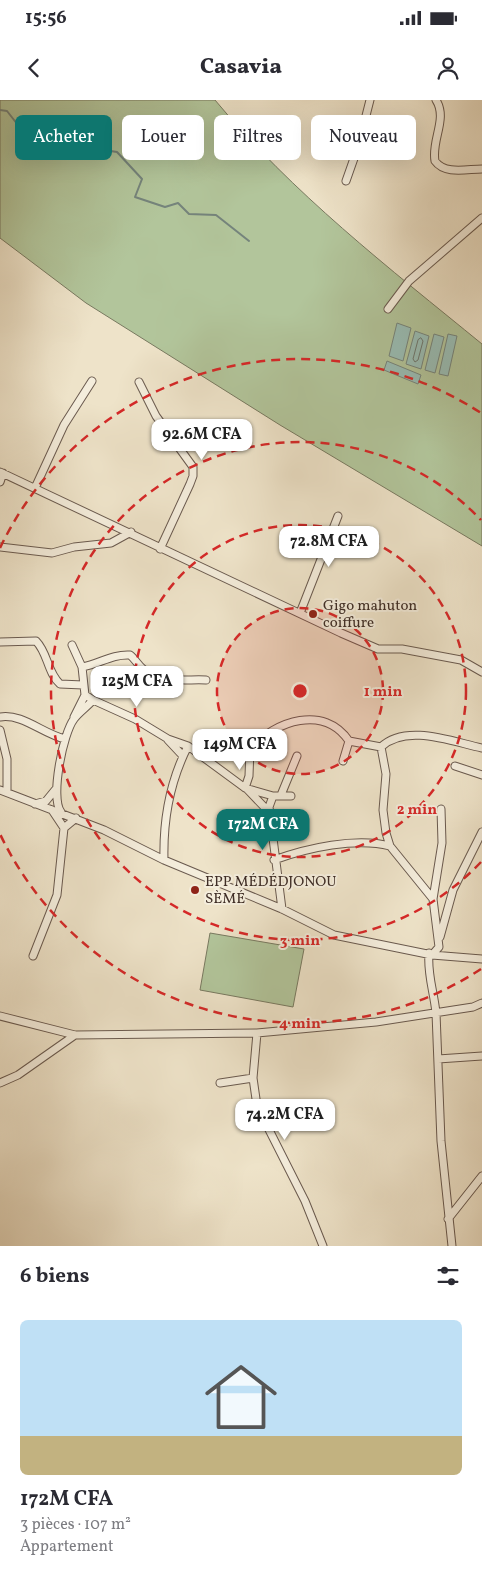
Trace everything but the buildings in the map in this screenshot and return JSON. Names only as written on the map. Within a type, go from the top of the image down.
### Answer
[{"type":"street","points":[[346,181],[358,147],[370,100]]},
{"type":"street","points":[[436,100],[442,114],[437,132],[435,161],[443,168],[450,170],[482,170]]},
{"type":"street","points":[[388,309],[409,281],[482,218]]},
{"type":"street","points":[[35,488],[64,425],[92,381]]},
{"type":"street","points":[[139,382],[156,416],[193,467],[190,484],[160,549]]},
{"type":"street","points":[[0,482],[2,472],[131,532],[160,549],[378,649],[398,648],[444,656],[473,665],[482,672]]},
{"type":"street","points":[[300,613],[338,516]]},
{"type":"street","points":[[0,547],[52,553],[74,547],[112,543],[131,532]]},
{"type":"street","points":[[0,642],[36,641],[42,646],[48,664],[60,684],[83,685]]},
{"type":"street","points":[[62,813],[57,807],[56,790],[65,739],[85,695],[82,667],[72,645]]},
{"type":"street","points":[[82,667],[98,664],[111,656],[128,654],[154,676],[171,680],[206,680]]},
{"type":"street","points":[[85,695],[135,719],[168,740],[183,756]]},
{"type":"street","points":[[73,720],[93,700]]},
{"type":"street","points":[[0,717],[13,716],[56,737],[65,739]]},
{"type":"street","points":[[246,788],[249,776],[250,748],[262,738],[289,722],[310,718],[340,730],[349,741],[380,747],[389,740],[420,735],[482,748]]},
{"type":"street","points":[[0,730],[3,750],[4,791],[76,818],[164,860],[282,909],[334,935],[389,948],[482,959]]},
{"type":"street","points":[[168,740],[188,746],[246,788],[270,812]]},
{"type":"street","points":[[343,761],[349,741]]},
{"type":"street","points":[[164,860],[166,813],[183,756],[188,746]]},
{"type":"street","points":[[380,747],[386,774],[383,819],[390,846],[433,900]]},
{"type":"street","points":[[282,909],[274,860],[270,812],[297,756]]},
{"type":"street","points":[[455,766],[482,775]]},
{"type":"street","points":[[246,788],[291,796]]},
{"type":"street","points":[[36,804],[46,801],[56,790]]},
{"type":"street","points":[[439,947],[433,900],[442,843],[441,809]]},
{"type":"street","points":[[33,956],[57,895],[64,828],[52,810]]},
{"type":"street","points":[[64,828],[76,818]]},
{"type":"street","points":[[452,1246],[441,1140],[436,1013],[428,969],[431,954],[439,947],[442,928],[453,890],[482,832]]},
{"type":"street","points":[[274,860],[329,846],[368,843],[390,846]]},
{"type":"street","points":[[0,1016],[75,1035],[257,1033],[376,1022],[473,1007],[482,1003]]},
{"type":"street","points":[[473,1007],[482,1012]]},
{"type":"street","points":[[257,1033],[253,1078],[257,1106],[305,1201],[323,1246]]},
{"type":"street","points":[[0,1083],[18,1075],[75,1035]]},
{"type":"street","points":[[438,1058],[482,1056]]},
{"type":"street","points":[[220,1083],[253,1078]]},
{"type":"street","points":[[448,1219],[482,1176]]},
{"type":"green space","points":[[0,100],[215,100],[228,115],[214,115],[214,160],[269,160],[342,228],[482,344],[482,546],[280,425],[86,303],[0,238]]},
{"type":"green space","points":[[210,933],[304,949],[293,1007],[200,990]]},
{"type":"water","points":[[397,323],[411,328],[403,361],[389,356]]},
{"type":"water","points":[[415,331],[429,336],[421,369],[406,364]]},
{"type":"water","points":[[434,334],[444,337],[435,373],[425,370]]},
{"type":"water","points":[[448,334],[457,336],[448,376],[439,374]]},
{"type":"water","points":[[387,361],[421,375],[418,384],[384,370]]},
{"type":"waterway","points":[[0,110],[7,111],[25,134],[54,128],[92,139],[104,150],[117,152],[142,179],[135,197],[165,207],[178,203],[189,214],[216,215],[249,241]]},
{"type":"place","name":"Gigo mahuton coiffure","points":[[313,614]]},
{"type":"place","name":"EPP MÉDÉDJONOU SÈMÉ","points":[[195,890]]}]
